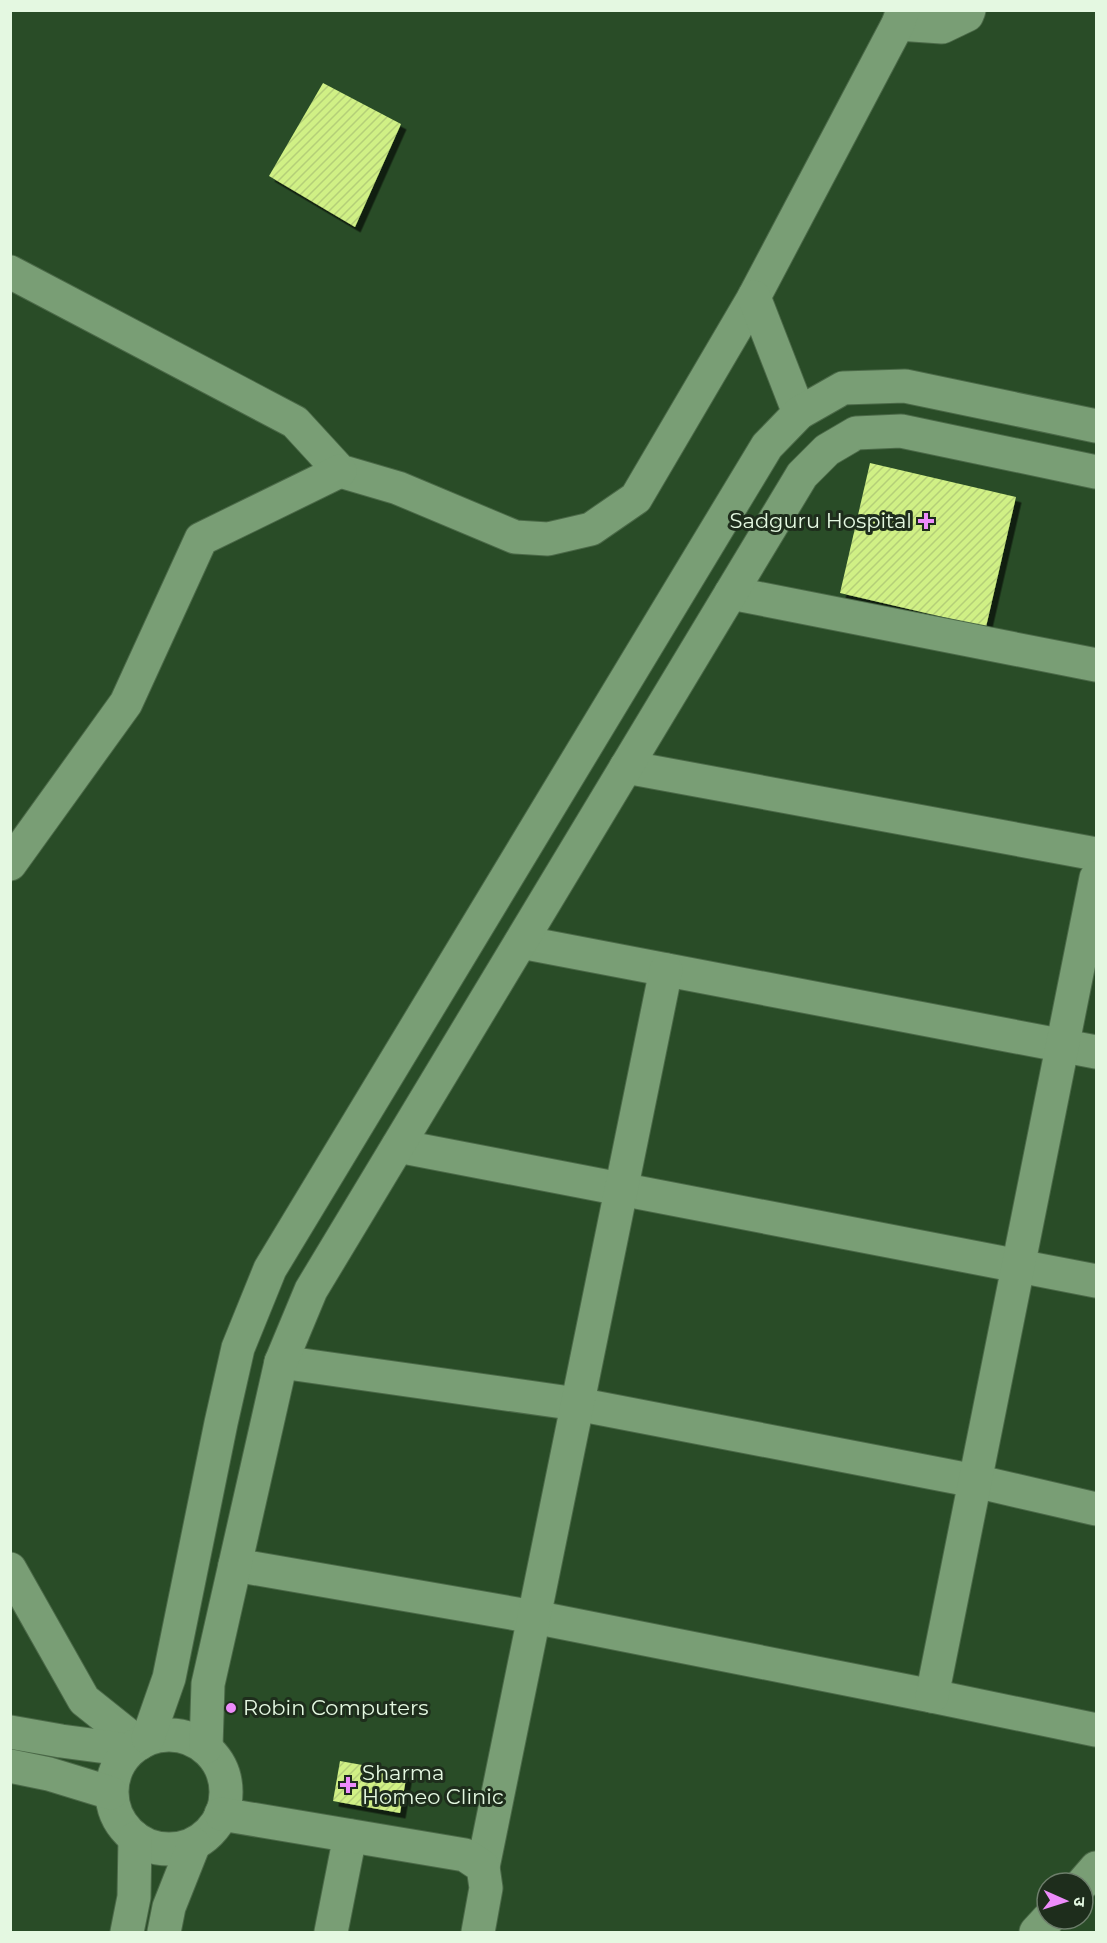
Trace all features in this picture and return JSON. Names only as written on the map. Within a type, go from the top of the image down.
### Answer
[{"type":"street","points":[[10,272],[295,422],[340,471],[398,488],[514,537],[548,538],[591,529],[636,498],[754,297],[901,17],[942,27],[967,15],[969,10]]},
{"type":"street","points":[[754,297],[799,413],[827,450]]},
{"type":"street","points":[[10,1732],[61,1742],[138,1744],[167,1734],[184,1736],[206,1747],[218,1763],[225,1780],[226,1800],[211,1831],[194,1844],[175,1849],[163,1849],[144,1844],[121,1824],[115,1813],[111,1794],[117,1766],[138,1744],[169,1678],[238,1348],[270,1269],[767,446],[799,413],[843,388],[905,386],[1096,426]]},
{"type":"street","points":[[206,1747],[208,1684],[281,1362],[311,1290],[802,475],[827,450],[856,433],[901,431],[1096,472]]},
{"type":"street","points":[[10,864],[126,703],[201,540],[340,471]]},
{"type":"street","points":[[731,594],[1096,665]]},
{"type":"street","points":[[627,767],[1096,854]]},
{"type":"street","points":[[932,1696],[1096,878]]},
{"type":"street","points":[[521,942],[1096,1052]]},
{"type":"street","points":[[478,1932],[486,1888],[483,1867],[666,970]]},
{"type":"street","points":[[358,1124],[398,1146],[1096,1281]]},
{"type":"street","points":[[281,1362],[577,1404],[975,1481],[1096,1509]]},
{"type":"street","points":[[235,1565],[534,1617],[1096,1730]]},
{"type":"street","points":[[10,1569],[84,1700],[138,1744]]},
{"type":"street","points":[[10,1766],[49,1774],[111,1794]]},
{"type":"street","points":[[221,1814],[465,1855],[483,1867]]},
{"type":"street","points":[[331,1932],[350,1836]]},
{"type":"street","points":[[127,1932],[134,1897],[135,1838]]},
{"type":"street","points":[[164,1932],[169,1907],[194,1844]]},
{"type":"building","points":[[323,83],[401,124],[355,227],[269,176]]},
{"type":"building","points":[[870,463],[1016,497],[986,627],[840,593]]},
{"type":"building","points":[[340,1761],[407,1773],[400,1813],[333,1801]]},
{"type":"place","name":"Sadguru Hospital","points":[[926,521]]},
{"type":"place","name":"Robin Computers","points":[[231,1708]]},
{"type":"place","name":"Sharma Homeo Clinic","points":[[348,1785]]}]
